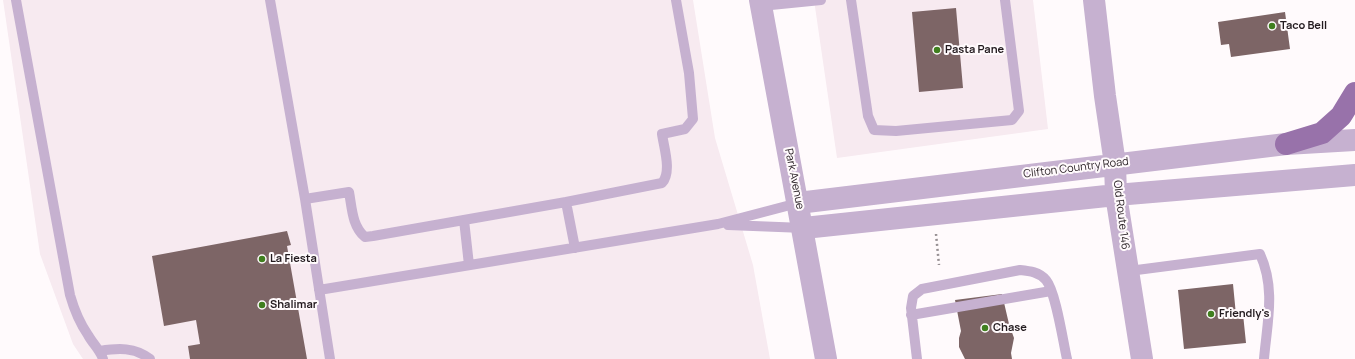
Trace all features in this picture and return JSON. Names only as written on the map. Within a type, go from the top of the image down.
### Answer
[{"type":"main road","points":[[1286,144],[1322,133],[1341,116],[1355,93]]},
{"type":"street","name":"Old Route 146","points":[[1094,0],[1105,96],[1115,164],[1116,195],[1142,359]]},
{"type":"street","name":"Park Avenue","points":[[761,3],[798,203],[804,228],[826,359]]},
{"type":"street","name":"Clifton Country Road","points":[[798,203],[1286,144],[1355,140]]},
{"type":"street","points":[[804,228],[1116,195],[1355,175]]},
{"type":"lane","points":[[16,0],[70,294],[77,317],[102,355],[127,349],[141,352],[150,359]]},
{"type":"lane","points":[[270,0],[305,199],[330,359]]},
{"type":"lane","points":[[305,199],[349,192],[355,223],[359,232],[365,237],[566,202],[654,186],[662,183],[666,178],[662,134],[685,129],[693,119],[689,73],[676,0]]},
{"type":"lane","points":[[761,3],[821,0]]},
{"type":"lane","points":[[851,0],[868,116],[874,130],[896,132],[1012,120],[1019,111],[1005,0]]},
{"type":"lane","points":[[566,202],[575,248]]},
{"type":"lane","points":[[319,290],[718,224],[798,203]]},
{"type":"lane","points":[[464,220],[469,264]]},
{"type":"lane","points":[[718,224],[804,228]]},
{"type":"lane","points":[[1128,271],[1260,254],[1265,265],[1270,291],[1264,359]]},
{"type":"lane","points":[[917,359],[911,308],[913,296],[922,289],[1020,270],[1033,271],[1046,280],[1051,292],[1067,359]]},
{"type":"lane","points":[[912,315],[1051,292]]},
{"type":"path","points":[[936,231],[939,265]]},
{"type":"shaded area","points":[[3,0],[693,0],[715,138],[753,265],[770,359],[83,359],[73,344],[40,254]]},
{"type":"shaded area","points":[[814,0],[1033,0],[1048,129],[837,158]]},
{"type":"building","name":"Pasta Pane","points":[[956,8],[963,88],[919,92],[912,12]]},
{"type":"building","points":[[1285,12],[1290,49],[1231,57],[1229,44],[1221,45],[1218,22]]},
{"type":"building","points":[[287,231],[291,245],[287,246],[307,359],[190,359],[188,346],[200,344],[196,320],[164,326],[152,256]]},
{"type":"building","points":[[1233,284],[1236,315],[1243,314],[1246,343],[1184,349],[1178,290]]},
{"type":"building","name":"Chase","points":[[1002,294],[1014,338],[1011,353],[1012,359],[965,359],[959,347],[961,331],[955,300]]},
{"type":"place","name":"Taco Bell","points":[[1272,26]]},
{"type":"place","name":"Pasta Pane","points":[[937,50]]},
{"type":"place","name":"La Fiesta","points":[[262,259]]},
{"type":"place","name":"Shalimar","points":[[262,305]]},
{"type":"place","name":"Friendly's","points":[[1211,314]]},
{"type":"place","name":"Chase","points":[[985,328]]}]
